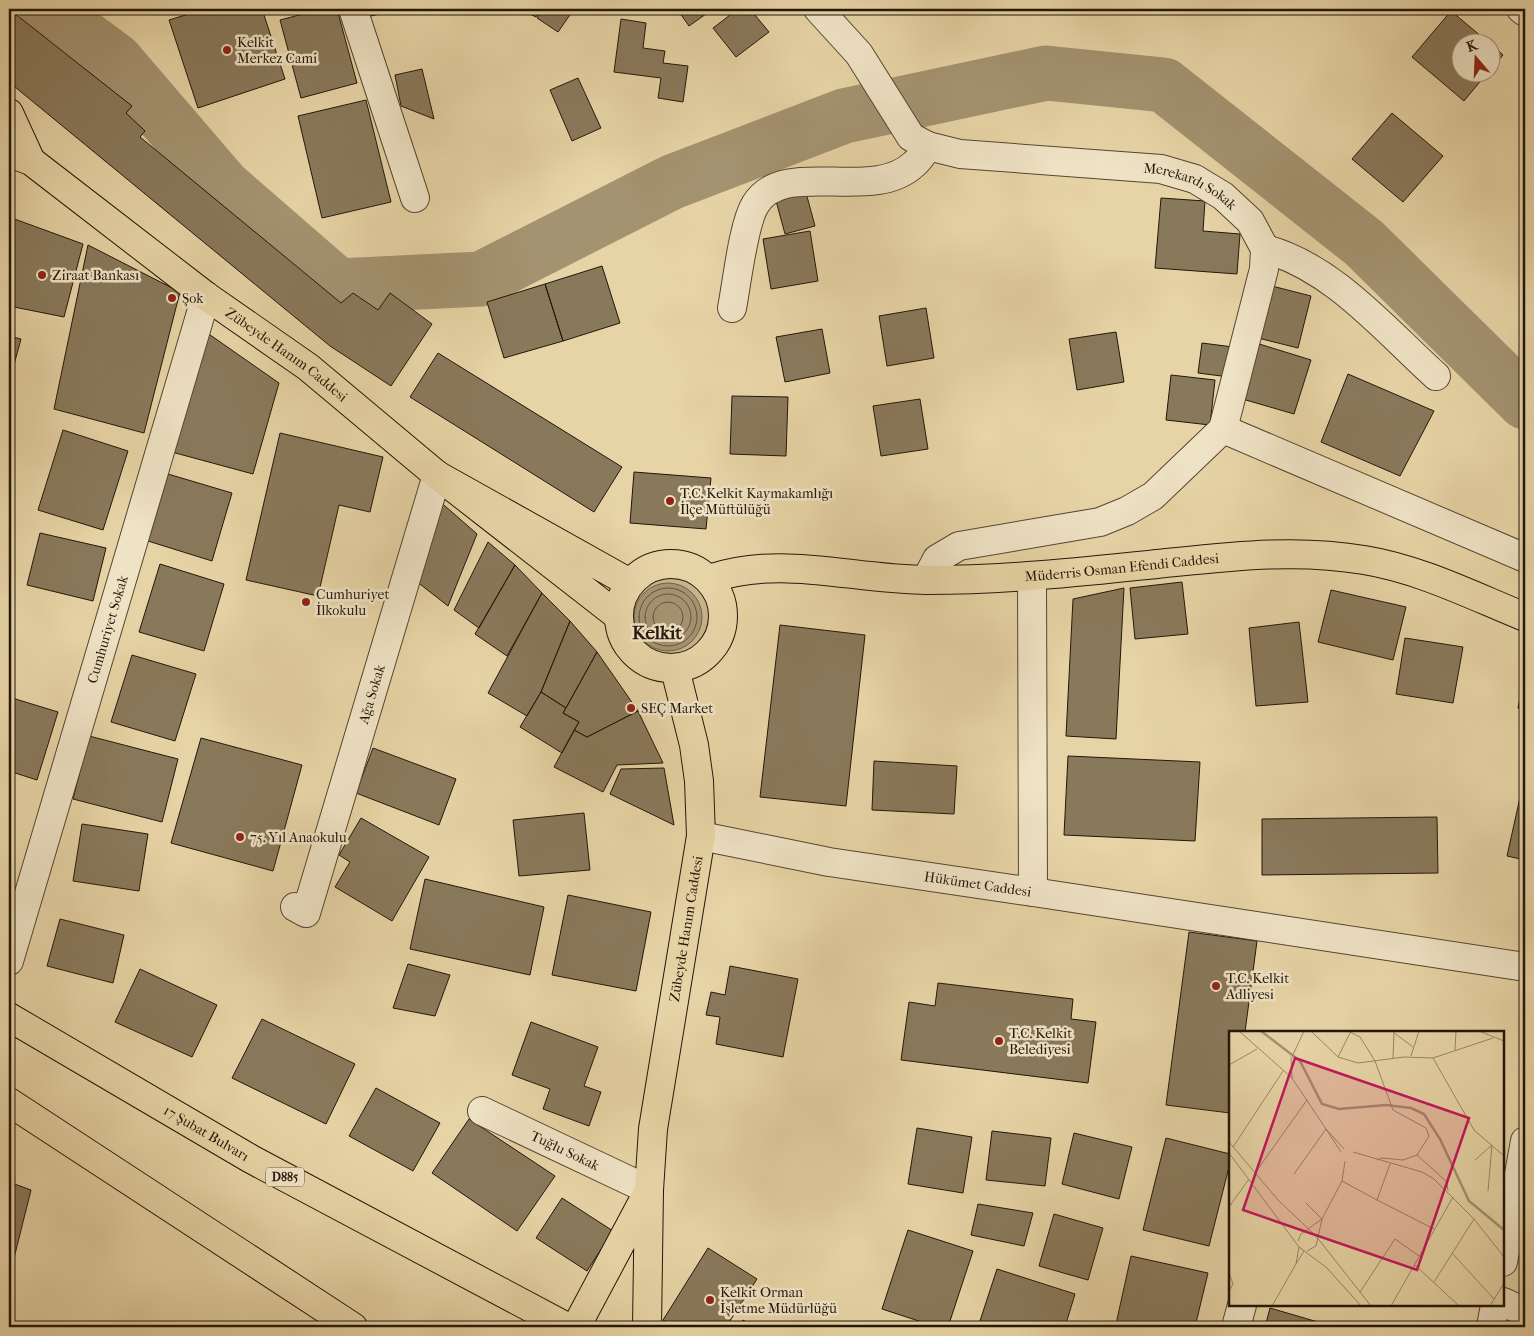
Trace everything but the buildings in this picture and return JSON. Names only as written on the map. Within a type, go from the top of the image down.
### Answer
[{"type":"main road","points":[[9,112],[20,157]]},
{"type":"main road","name":"Zübeyde Hanım Caddesi","points":[[20,157],[206,296],[308,367],[437,475],[618,616]]},
{"type":"main road","name":"Zübeyde Hanım Caddesi","points":[[437,475],[630,583]]},
{"type":"main road","name":"Müderris Osman Efendi Caddesi","points":[[709,579],[731,572],[774,566],[926,580],[1032,577],[1247,554],[1308,553],[1366,560],[1425,576],[1525,617]]},
{"type":"main road","points":[[678,564],[695,569],[709,579],[719,593],[724,610],[723,627],[717,643],[706,656],[691,665],[675,669],[658,667],[642,660],[630,649],[621,634],[618,616],[621,599],[630,583],[643,572],[660,565],[678,564]]},
{"type":"main road","name":"Zübeyde Hanım Caddesi","points":[[647,1327],[652,1129],[702,836],[699,781],[694,745],[675,669]]},
{"type":"main road","name":"17 Şubat Bulvarı","points":[[9,1017],[251,1159],[567,1327]]},
{"type":"main road","points":[[9,1102],[194,1221],[353,1327]]},
{"type":"main road","name":"Zübeyde Hanım Caddesi","points":[[576,1327],[649,1190]]},
{"type":"street","points":[[353,9],[415,198]]},
{"type":"street","points":[[732,308],[750,214],[764,194],[786,183],[861,183],[892,177],[915,164],[919,141],[859,54],[818,9]]},
{"type":"street","points":[[1521,9],[1525,12]]},
{"type":"street","name":"Merekardı Sokak","points":[[919,141],[960,154],[1161,169],[1194,179],[1223,196],[1250,221],[1265,249]]},
{"type":"street","points":[[926,580],[937,559],[959,546],[1100,522],[1127,511],[1153,496],[1222,429],[1264,269],[1265,249],[1292,257],[1330,279],[1436,376]]},
{"type":"street","name":"Cumhuriyet Sokak","points":[[9,961],[206,296]]},
{"type":"street","points":[[1222,429],[1525,558]]},
{"type":"street","name":"Ağa Sokak","points":[[301,910],[356,726],[437,475]]},
{"type":"street","name":"Hükümet Caddesi","points":[[702,836],[829,862],[1033,892],[1032,577]]},
{"type":"street","points":[[1033,892],[1525,967]]},
{"type":"street","name":"Tuğlu Sokak","points":[[482,1111],[649,1190]]},
{"type":"street","points":[[1504,1248],[1506,1220],[1525,1141]]},
{"type":"street","points":[[1504,1302],[1525,1312]]},
{"type":"street","points":[[1236,1327],[1242,1306]]},
{"type":"street","points":[[1491,1327],[1495,1306]]},
{"type":"shaded area","points":[[671,564],[691,568],[700,572],[708,579],[715,587],[719,596],[723,616],[719,636],[715,645],[708,653],[700,660],[691,664],[671,668],[651,664],[642,660],[634,653],[627,645],[623,636],[619,616],[623,596],[627,587],[634,579],[642,572],[651,568]]},
{"type":"water","points":[[668,583],[681,586],[692,593],[699,604],[702,617],[699,630],[692,641],[681,648],[668,651],[655,648],[644,641],[637,630],[634,617],[637,604],[644,593],[655,586]]},
{"type":"waterway","points":[[46,9],[115,60],[223,186],[338,286],[481,279],[672,182],[844,116],[1046,73],[1164,85],[1364,243],[1525,402]]},
{"type":"place","name":"Kelkit Merkez Cami","points":[[227,50]]},
{"type":"place","name":"Ziraat Bankası","points":[[42,275]]},
{"type":"place","name":"Şok","points":[[172,298]]},
{"type":"place","name":"T.C. Kelkit Kaymakamlığı İlçe Müftülüğü","points":[[670,501]]},
{"type":"place","name":"Cumhuriyet İlkokulu","points":[[306,602]]},
{"type":"place","name":"SEÇ Market","points":[[631,708]]},
{"type":"place","name":"75. Yıl Anaokulu","points":[[240,837]]},
{"type":"place","name":"T.C. Kelkit Adliyesi","points":[[1216,986]]},
{"type":"place","name":"T.C. Kelkit Belediyesi","points":[[999,1041]]},
{"type":"place","name":"Kelkit Orman İşletme Müdürlüğü","points":[[710,1300]]},
{"type":"district","name":"Kelkit","points":[[657,632]]}]
